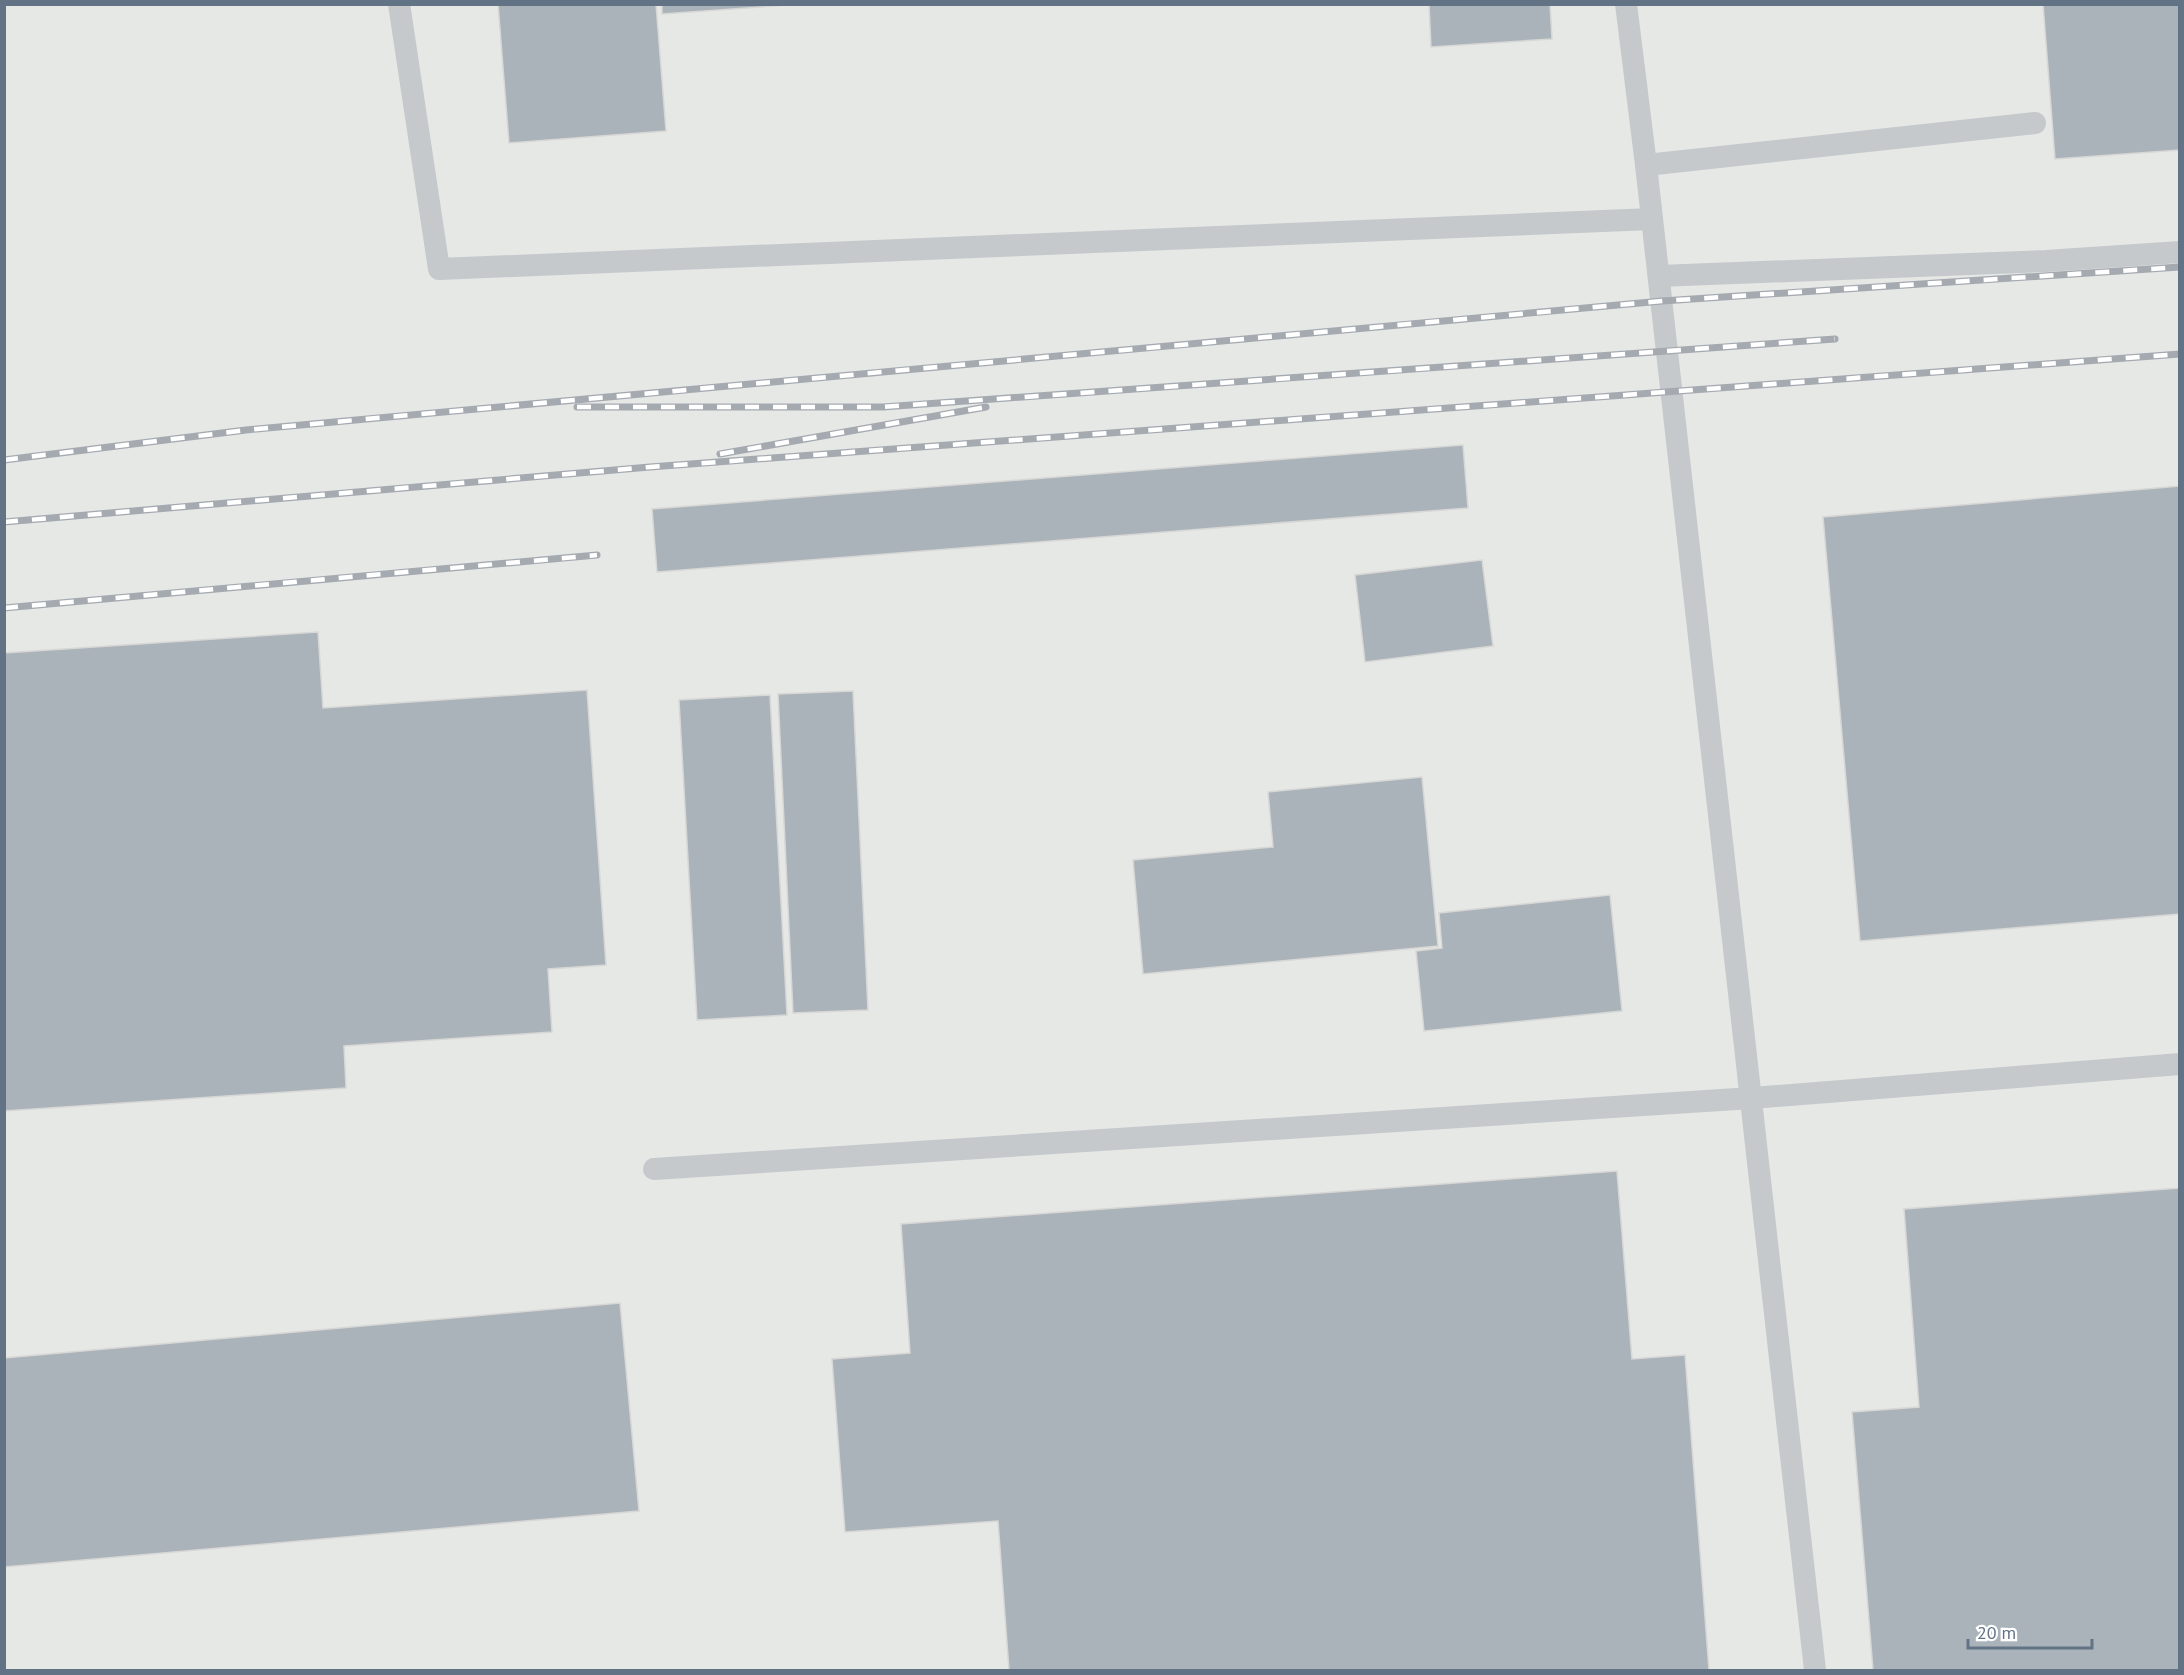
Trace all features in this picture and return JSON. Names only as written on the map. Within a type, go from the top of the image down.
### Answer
[{"type":"lane","points":[[399,4],[439,269],[1652,219]]},
{"type":"lane","points":[[1626,4],[1659,276],[1815,1671]]},
{"type":"lane","points":[[1646,165],[2035,123]]},
{"type":"lane","points":[[1659,276],[2046,261],[2180,252]]},
{"type":"lane","points":[[654,1168],[1752,1098],[2180,1064]]},
{"type":"shaded area","points":[[5,5],[2179,5],[2179,1670],[5,1670]]},
{"type":"building","points":[[498,4],[656,4],[666,131],[509,143]]},
{"type":"building","points":[[662,4],[801,4],[662,14]]},
{"type":"building","points":[[1429,4],[1550,4],[1552,39],[1431,47]]},
{"type":"building","points":[[2043,4],[2180,4],[2180,150],[2055,159]]},
{"type":"building","points":[[1463,445],[1468,508],[657,572],[652,509]]},
{"type":"building","points":[[2180,486],[2180,914],[1860,941],[1823,517]]},
{"type":"building","points":[[1482,560],[1493,646],[1365,662],[1355,575]]},
{"type":"building","points":[[318,632],[323,708],[587,690],[606,965],[548,969],[552,1032],[344,1046],[346,1088],[4,1111],[4,653]]},
{"type":"building","points":[[853,691],[868,1010],[793,1013],[778,694]]},
{"type":"building","points":[[770,695],[787,1015],[697,1020],[679,700]]},
{"type":"building","points":[[1422,777],[1438,946],[1143,974],[1133,860],[1273,847],[1268,792]]},
{"type":"building","points":[[1610,895],[1622,1011],[1424,1031],[1416,951],[1442,948],[1439,913]]},
{"type":"building","points":[[1617,1171],[1632,1359],[1685,1355],[1709,1670],[1009,1670],[998,1521],[845,1532],[832,1359],[910,1353],[901,1224]]},
{"type":"building","points":[[2180,1188],[2180,1670],[1873,1670],[1852,1412],[1919,1407],[1904,1209]]},
{"type":"building","points":[[620,1303],[639,1511],[4,1567],[4,1358]]},
{"type":"railway","points":[[4,460],[246,430],[1662,301],[2180,267]]},
{"type":"railway","points":[[577,407],[883,407],[1835,339]]},
{"type":"railway","points":[[4,522],[650,467],[2180,354]]},
{"type":"railway","points":[[720,454],[986,407]]},
{"type":"railway","points":[[4,608],[597,555]]}]
